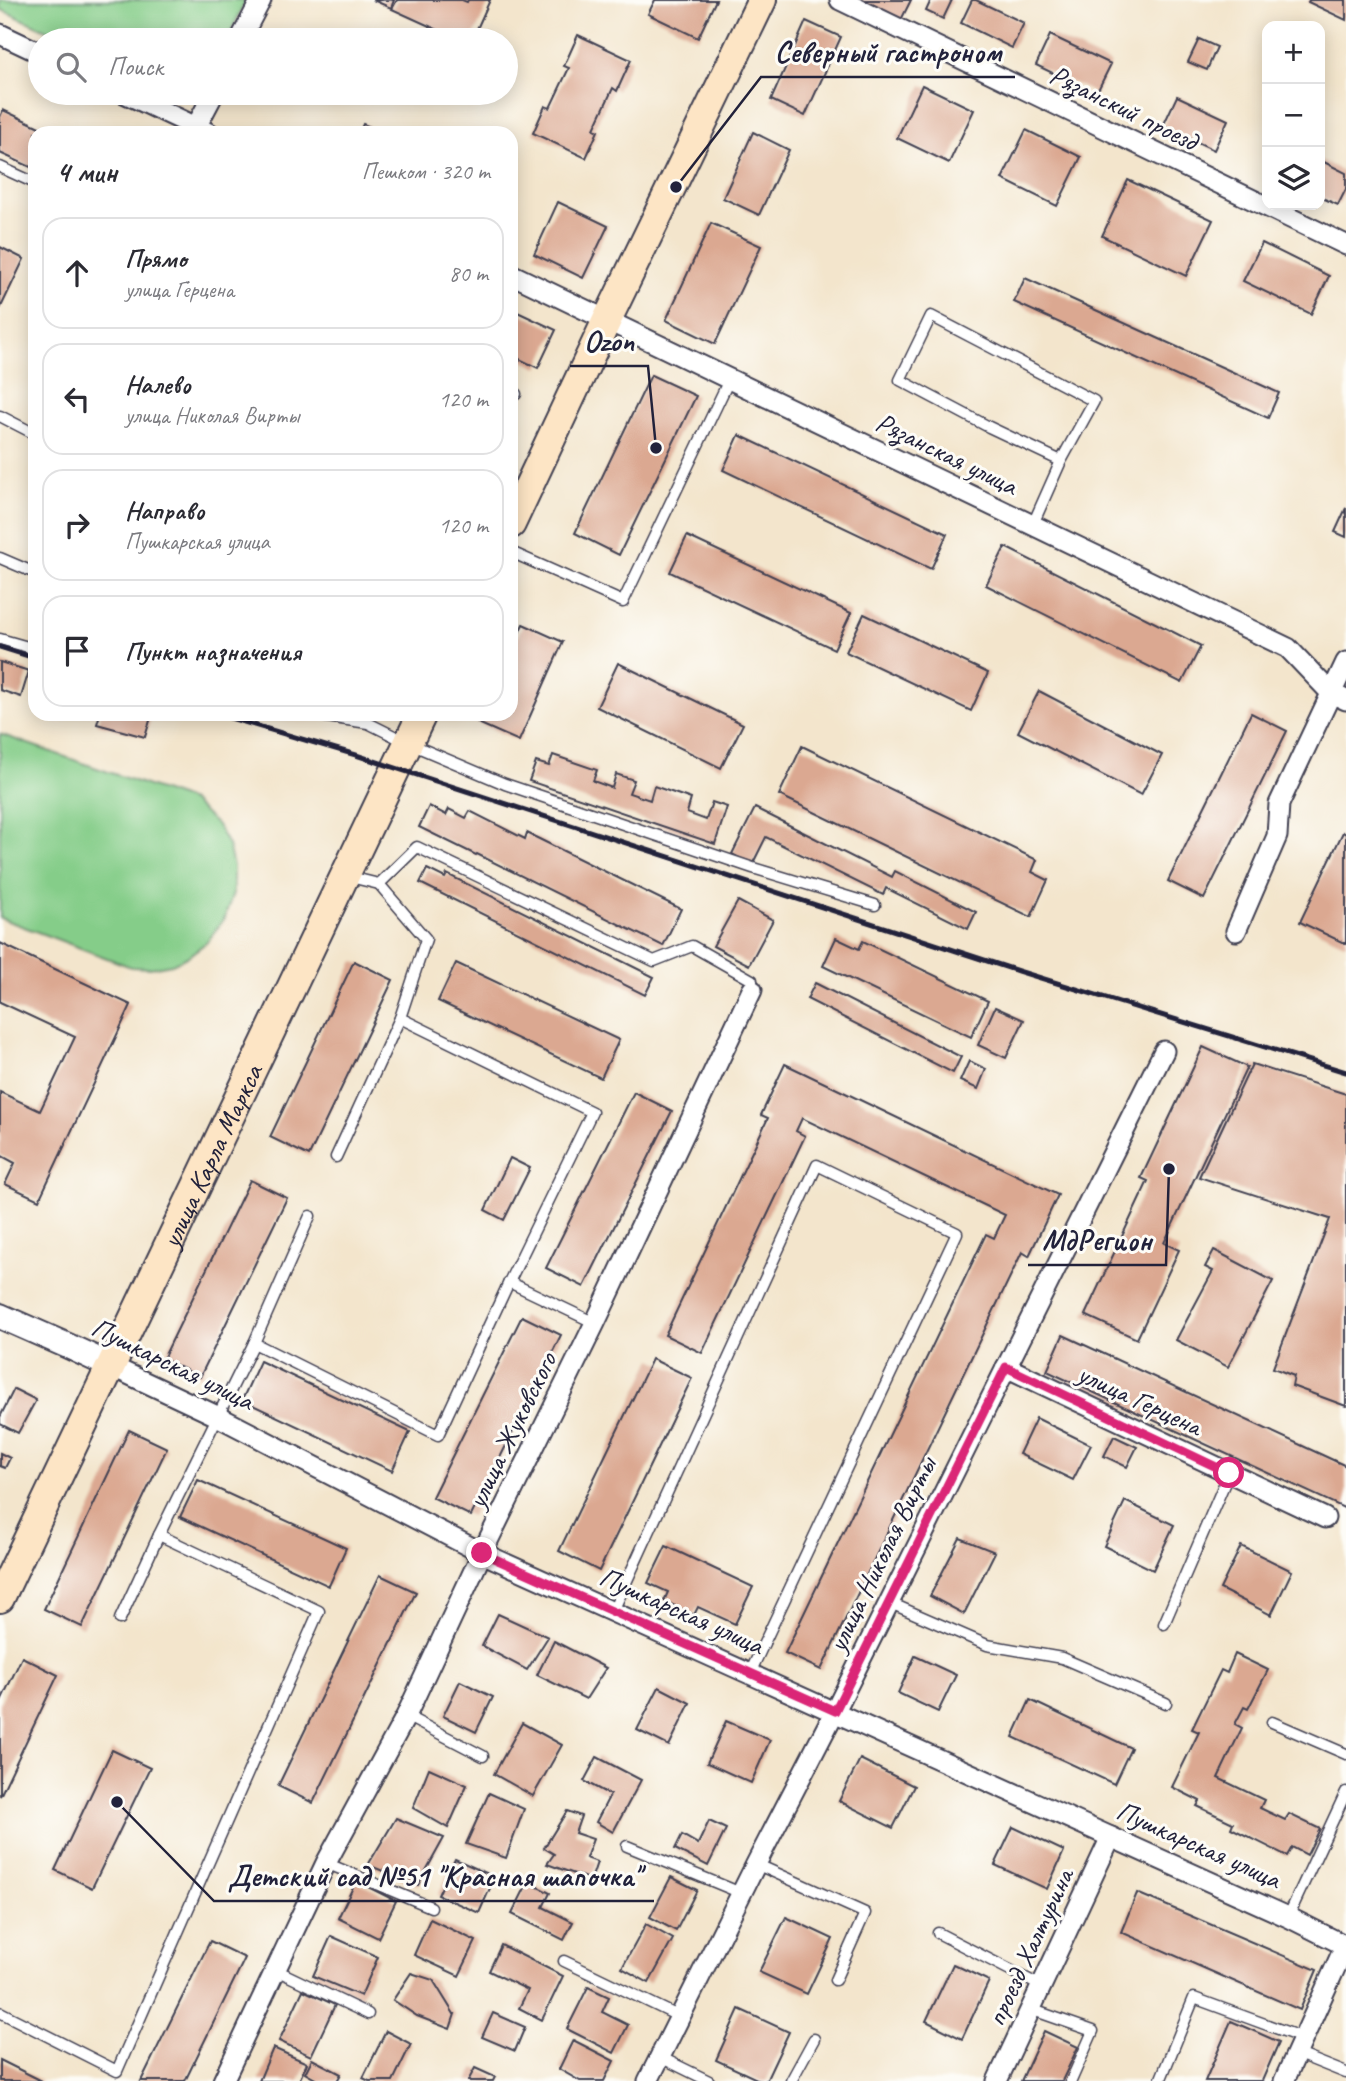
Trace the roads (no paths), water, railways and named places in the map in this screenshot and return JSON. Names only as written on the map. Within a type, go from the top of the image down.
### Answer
[{"type":"main road","points":[[518,509],[762,0]]},
{"type":"main road","name":"улица Карла Маркса","points":[[0,1598],[419,721]]},
{"type":"street","points":[[246,28],[261,0]]},
{"type":"street","name":"Рязанский проезд","points":[[840,0],[1346,245]]},
{"type":"street","points":[[0,34],[28,47]]},
{"type":"street","points":[[150,105],[194,126]]},
{"type":"street","points":[[204,126],[210,105]]},
{"type":"street","name":"Рязанская улица","points":[[518,277],[1288,648],[1338,697]]},
{"type":"street","points":[[1236,932],[1278,836],[1279,804],[1338,697],[1346,662]]},
{"type":"street","name":"улица Жуковского","points":[[223,2081],[326,1863],[406,1716],[752,990]]},
{"type":"street","name":"улица Николая Вирты","points":[[648,2081],[1164,1051]]},
{"type":"street","name":"Пушкарская улица","points":[[0,1316],[216,1416],[482,1553],[1288,1917],[1346,1946]]},
{"type":"street","name":"улица Герцена","points":[[1006,1367],[1325,1518]]},
{"type":"street","name":"проезд Халтурина","points":[[997,2081],[1111,1837]]},
{"type":"street","points":[[1283,2081],[1346,1946]]},
{"type":"lane","points":[[0,167],[28,180]]},
{"type":"lane","points":[[1033,524],[1061,461],[1094,401],[932,316],[900,380],[1061,461]]},
{"type":"lane","points":[[518,555],[623,601],[729,380]]},
{"type":"lane","points":[[0,416],[28,430]]},
{"type":"lane","points":[[0,558],[28,570]]},
{"type":"lane","points":[[0,639],[28,647]]},
{"type":"lane","points":[[354,721],[368,723],[505,784],[753,868],[876,905]]},
{"type":"lane","points":[[379,884],[417,847],[654,961],[692,946],[752,980],[752,990]]},
{"type":"lane","points":[[336,1157],[400,1018],[426,939],[379,884],[345,876]]},
{"type":"lane","points":[[254,1343],[438,1435],[592,1112],[400,1018]]},
{"type":"lane","points":[[612,1611],[817,1166],[957,1233],[750,1673]]},
{"type":"lane","points":[[120,1619],[216,1416],[254,1343],[310,1216]]},
{"type":"lane","points":[[509,1282],[595,1323]]},
{"type":"lane","points":[[1164,1624],[1229,1473]]},
{"type":"lane","points":[[0,2012],[117,2071],[319,1611],[159,1535]]},
{"type":"lane","points":[[888,1602],[987,1645],[1062,1658],[1166,1703]]},
{"type":"lane","points":[[406,1716],[483,1756]]},
{"type":"lane","points":[[1272,1722],[1346,1754]]},
{"type":"lane","points":[[1288,1917],[1346,1792]]},
{"type":"lane","points":[[627,1846],[741,1893]]},
{"type":"lane","points":[[326,1863],[430,1907]]},
{"type":"lane","points":[[756,1864],[865,1913],[835,1980]]},
{"type":"lane","points":[[938,1933],[1041,1986]]},
{"type":"lane","points":[[564,1961],[680,2017]]},
{"type":"lane","points":[[276,1970],[368,2014]]},
{"type":"lane","points":[[1160,2081],[1194,1998],[1299,2045],[1346,2073]]},
{"type":"lane","points":[[1030,2009],[1093,2031],[1072,2081]]},
{"type":"lane","points":[[791,2081],[814,2039]]},
{"type":"lane","points":[[660,2057],[709,2081]]},
{"type":"railway","points":[[0,647],[28,656]]},
{"type":"railway","points":[[241,721],[356,755],[1018,971],[1346,1072]]},
{"type":"place","name":"Северный гастроном","points":[[676,187]]},
{"type":"place","name":"Ozon","points":[[656,448]]},
{"type":"place","name":"МдРегион","points":[[1169,1169]]},
{"type":"place","name":"Детский сад №51 \"Красная шапочка\"","points":[[117,1802]]}]
